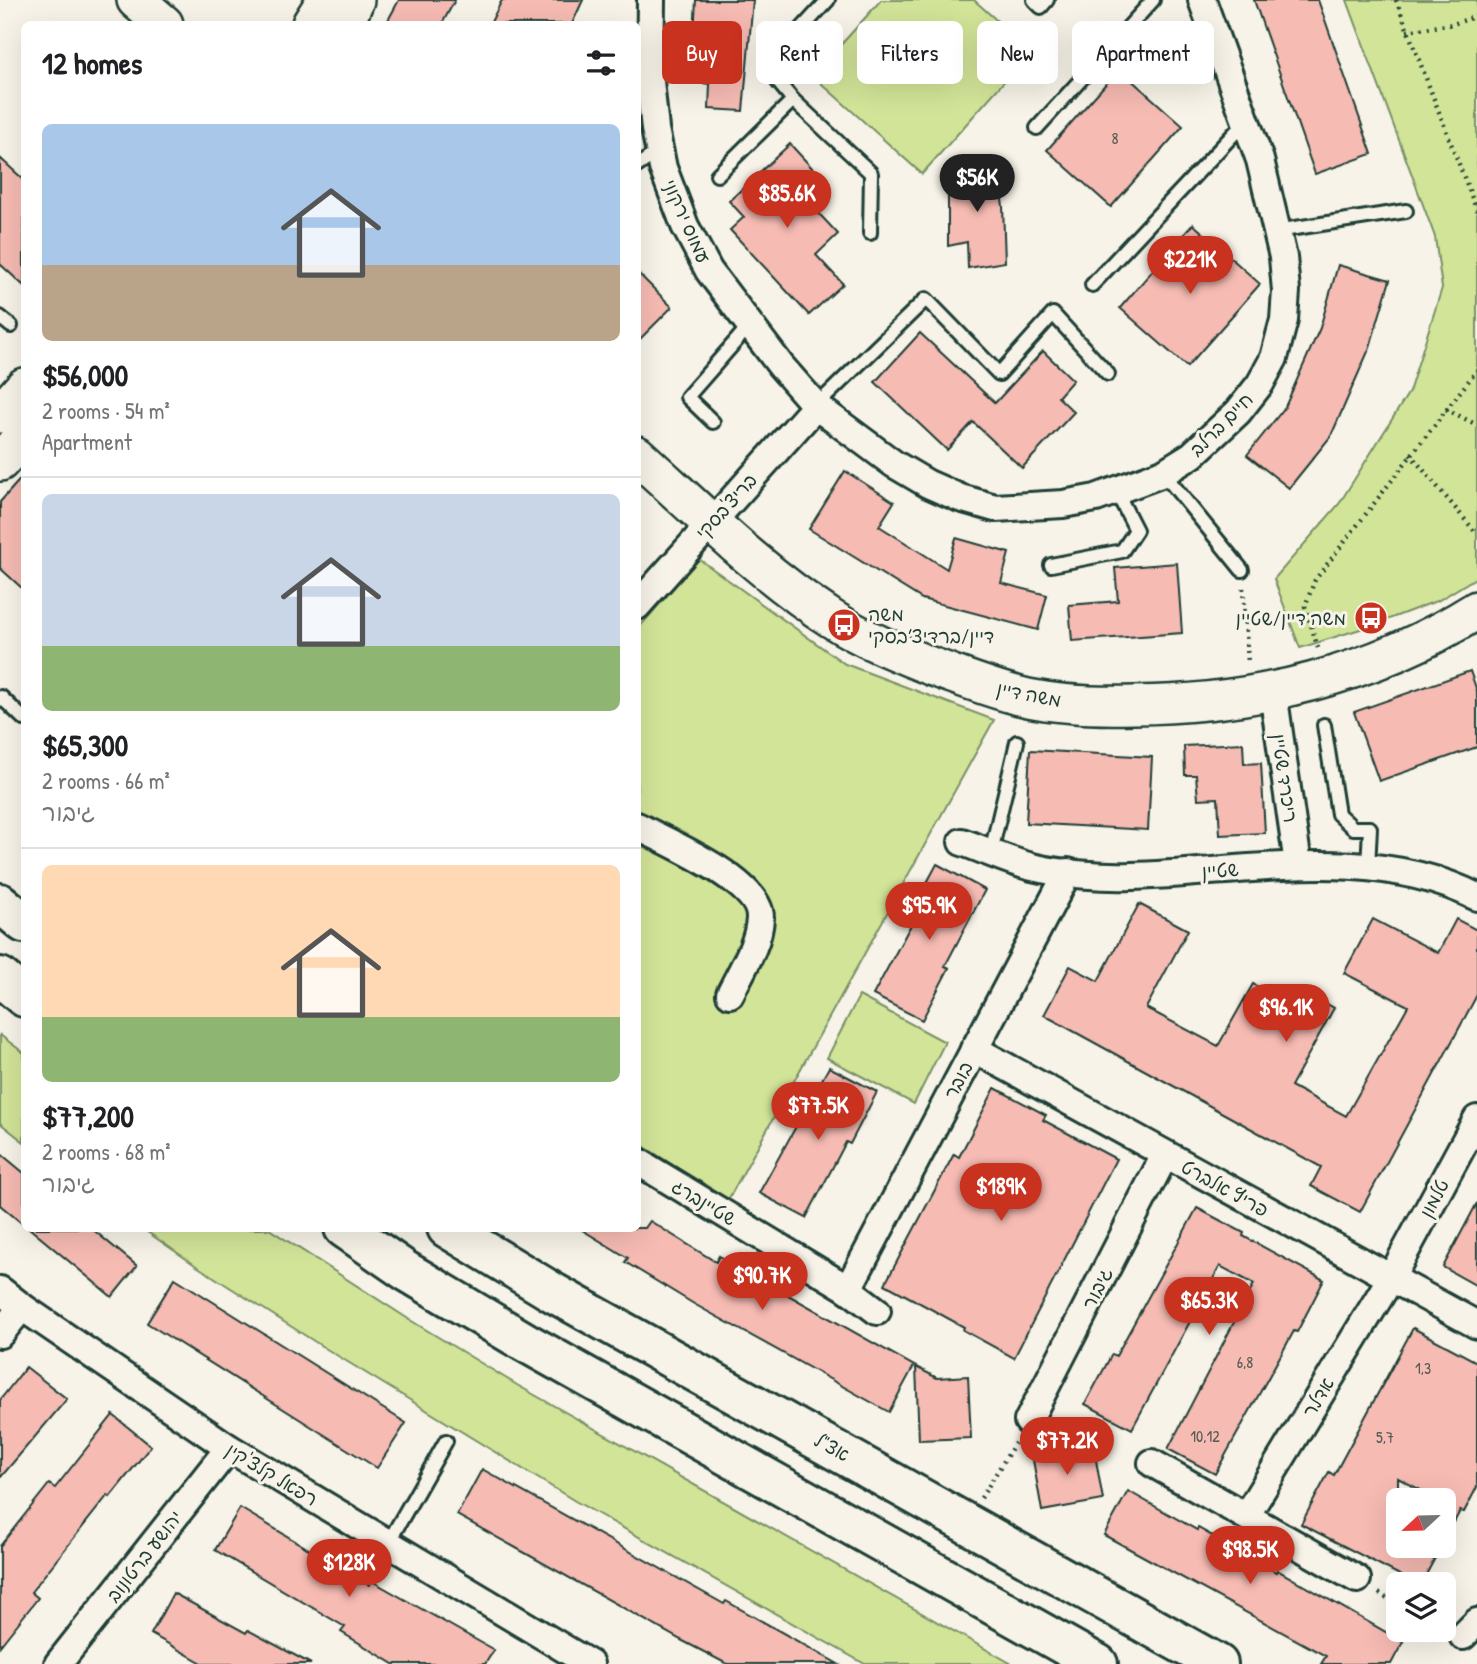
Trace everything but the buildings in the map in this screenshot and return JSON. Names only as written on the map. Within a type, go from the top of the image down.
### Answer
[{"type":"main road","points":[[0,903],[21,920]]},
{"type":"main road","points":[[0,977],[21,994]]},
{"type":"main road","points":[[350,1232],[406,1271],[525,1342],[1098,1664]]},
{"type":"main road","name":"אצ\"ל","points":[[454,1232],[554,1293],[1217,1664]]},
{"type":"street","points":[[136,0],[160,21]]},
{"type":"street","points":[[313,21],[326,0]]},
{"type":"street","points":[[346,21],[355,0]]},
{"type":"street","name":"עמוס ירקוני","points":[[651,0],[650,81],[654,130],[685,226],[709,271],[749,326],[816,406]]},
{"type":"street","name":"חיים ברלב","points":[[816,406],[894,464],[928,484],[960,498],[995,508],[1063,504],[1116,491],[1163,473],[1192,455],[1238,412],[1260,384],[1273,358],[1284,320],[1286,291],[1283,257],[1260,160],[1202,0]]},
{"type":"street","points":[[0,414],[21,390]]},
{"type":"street","name":"בריצ'בסקי","points":[[641,601],[816,406]]},
{"type":"street","points":[[0,462],[21,438]]},
{"type":"street","name":"משה דיין","points":[[641,460],[775,576],[833,620],[889,650],[971,681],[1028,698],[1097,706],[1169,705],[1261,694],[1328,679],[1376,662],[1477,610]]},
{"type":"street","name":"ריכרד שטיין","points":[[1261,694],[1298,864]]},
{"type":"street","points":[[641,828],[732,876],[758,903],[760,918],[753,946],[730,994]]},
{"type":"street","name":"שטיין","points":[[962,842],[1032,867],[1068,872],[1131,876],[1298,864],[1368,867],[1451,884],[1477,897]]},
{"type":"street","name":"בובר","points":[[848,1289],[1068,872]]},
{"type":"street","name":"פריץ אלברט","points":[[974,1049],[1477,1325]]},
{"type":"street","name":"טלמון","points":[[1391,1278],[1477,1119]]},
{"type":"street","name":"גיבור","points":[[1028,1421],[1165,1155]]},
{"type":"street","name":"שטיינברג","points":[[641,1163],[848,1289],[877,1311]]},
{"type":"street","name":"אדלר","points":[[1246,1516],[1391,1278]]},
{"type":"street","name":"רפאל קלצ'קין","points":[[0,1290],[229,1448],[590,1664]]},
{"type":"street","points":[[0,1334],[22,1307]]},
{"type":"street","name":"יהושע ברטונוב","points":[[67,1662],[229,1448]]},
{"type":"street","points":[[1152,1463],[1357,1579]]},
{"type":"lane","points":[[828,0],[783,49],[776,65],[778,82],[793,100],[870,173],[870,233]]},
{"type":"lane","points":[[1034,0],[1041,7],[1047,0]]},
{"type":"lane","points":[[1037,128],[1153,0]]},
{"type":"lane","points":[[717,175],[793,100]]},
{"type":"lane","points":[[1092,285],[1246,122]]},
{"type":"lane","points":[[641,163],[659,151]]},
{"type":"lane","points":[[1276,231],[1406,211]]},
{"type":"lane","points":[[816,406],[926,299],[999,374],[1053,314],[1108,374]]},
{"type":"lane","points":[[0,317],[10,326]]},
{"type":"lane","points":[[713,422],[687,397],[749,326]]},
{"type":"lane","points":[[1163,473],[1242,570]]},
{"type":"lane","points":[[1051,565],[1122,551],[1136,530],[1116,491]]},
{"type":"lane","points":[[1,697],[21,716]]},
{"type":"lane","points":[[1324,724],[1338,814],[1353,828],[1370,828],[1368,867]]},
{"type":"lane","points":[[991,852],[1017,742]]},
{"type":"lane","points":[[387,1543],[446,1441]]},
{"type":"path","points":[[1396,0],[1477,211]]},
{"type":"path","points":[[1407,31],[1453,24],[1477,16]]},
{"type":"path","points":[[1328,679],[1305,606],[1314,580],[1477,370]]},
{"type":"path","points":[[1446,409],[1477,425]]},
{"type":"path","points":[[1410,453],[1477,534]]},
{"type":"path","points":[[1242,570],[1261,694]]},
{"type":"path","points":[[966,1523],[1028,1421]]},
{"type":"green space","points":[[881,0],[974,0],[997,21],[977,21],[977,84],[1002,84],[922,174],[822,84],[843,84],[843,42],[857,27],[857,84],[963,84],[963,21],[862,21]]},
{"type":"green space","points":[[1347,0],[1477,0],[1477,577],[1439,600],[1300,648],[1274,579],[1339,504],[1409,392],[1442,288],[1435,237]]},
{"type":"green space","points":[[699,559],[845,664],[994,720],[728,1200],[641,1145],[641,625]]},
{"type":"green space","points":[[859,996],[945,1042],[914,1104],[827,1058]]},
{"type":"green space","points":[[0,1035],[21,1051],[21,1140],[0,1123]]},
{"type":"green space","points":[[147,1232],[274,1232],[517,1385],[1012,1664],[865,1664],[575,1501],[195,1265]]},
{"type":"place","name":"משה דיין/שטיין","points":[[1371,618]]},
{"type":"place","name":"משה דיין/ברדיצ׳בסקי","points":[[844,625]]}]
